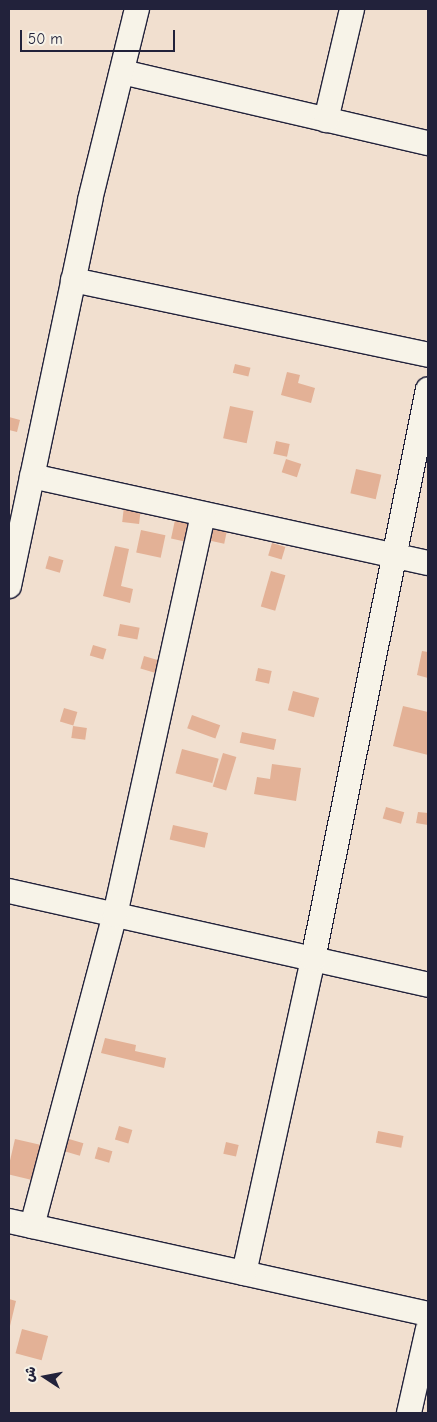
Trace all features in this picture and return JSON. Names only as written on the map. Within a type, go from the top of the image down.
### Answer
[{"type":"street","points":[[9,586],[73,280],[138,9]]},
{"type":"street","points":[[326,120],[352,9]]},
{"type":"street","points":[[122,72],[428,143]]},
{"type":"street","points":[[73,280],[428,356]]},
{"type":"street","points":[[244,1273],[313,959],[428,389]]},
{"type":"street","points":[[32,476],[428,563]]},
{"type":"street","points":[[32,1226],[115,915],[203,515]]},
{"type":"street","points":[[9,891],[428,986]]},
{"type":"street","points":[[9,1222],[428,1314]]},
{"type":"street","points":[[409,1413],[428,1329]]},
{"type":"building","points":[[235,364],[251,368],[248,377],[233,373]]},
{"type":"building","points":[[287,372],[300,375],[298,383],[315,388],[311,403],[281,395]]},
{"type":"building","points":[[230,406],[253,411],[247,443],[223,438]]},
{"type":"building","points":[[9,417],[20,420],[17,432],[9,430]]},
{"type":"building","points":[[276,441],[290,444],[287,457],[273,454]]},
{"type":"building","points":[[286,459],[301,464],[297,477],[282,472]]},
{"type":"building","points":[[356,469],[381,475],[376,499],[350,493]]},
{"type":"building","points":[[124,507],[141,509],[139,524],[122,522]]},
{"type":"building","points":[[175,520],[189,523],[185,541],[171,539]]},
{"type":"building","points":[[213,529],[227,532],[224,544],[211,541]]},
{"type":"building","points":[[141,530],[165,535],[161,558],[136,552]]},
{"type":"building","points":[[272,543],[285,547],[282,560],[268,555]]},
{"type":"building","points":[[115,546],[129,549],[121,586],[133,589],[130,603],[103,596]]},
{"type":"building","points":[[49,556],[63,560],[60,573],[45,568]]},
{"type":"building","points":[[271,571],[285,575],[275,611],[261,607]]},
{"type":"building","points":[[120,624],[140,628],[137,640],[118,636]]},
{"type":"building","points":[[93,645],[106,649],[103,660],[90,656]]},
{"type":"building","points":[[422,651],[428,652],[428,678],[417,675]]},
{"type":"building","points":[[144,656],[158,660],[155,673],[140,668]]},
{"type":"building","points":[[258,668],[272,671],[269,684],[255,681]]},
{"type":"building","points":[[293,691],[319,698],[314,717],[288,710]]},
{"type":"building","points":[[403,706],[428,712],[428,755],[393,746]]},
{"type":"building","points":[[64,708],[77,712],[73,725],[60,721]]},
{"type":"building","points":[[192,715],[220,725],[215,738],[187,728]]},
{"type":"building","points":[[73,726],[87,728],[85,740],[71,738]]},
{"type":"building","points":[[242,732],[276,739],[274,750],[240,743]]},
{"type":"building","points":[[182,749],[219,759],[212,783],[176,773]]},
{"type":"building","points":[[223,753],[236,757],[226,791],[213,786]]},
{"type":"building","points":[[272,764],[301,768],[296,801],[254,794],[257,777],[270,779]]},
{"type":"building","points":[[386,807],[404,812],[401,824],[383,819]]},
{"type":"building","points":[[418,812],[428,813],[428,825],[416,823]]},
{"type":"building","points":[[173,825],[208,833],[205,848],[170,840]]},
{"type":"building","points":[[105,1038],[136,1045],[135,1051],[166,1058],[164,1068],[101,1053]]},
{"type":"building","points":[[119,1126],[132,1130],[128,1143],[115,1139]]},
{"type":"building","points":[[378,1131],[404,1136],[401,1148],[376,1143]]},
{"type":"building","points":[[15,1139],[42,1145],[34,1180],[9,1175],[9,1165]]},
{"type":"building","points":[[69,1139],[83,1143],[80,1156],[65,1151]]},
{"type":"building","points":[[226,1142],[239,1145],[236,1157],[223,1154]]},
{"type":"building","points":[[98,1147],[112,1151],[109,1163],[95,1159]]},
{"type":"building","points":[[9,1299],[16,1301],[10,1326],[9,1325]]},
{"type":"building","points":[[22,1329],[48,1336],[42,1360],[16,1353]]}]
